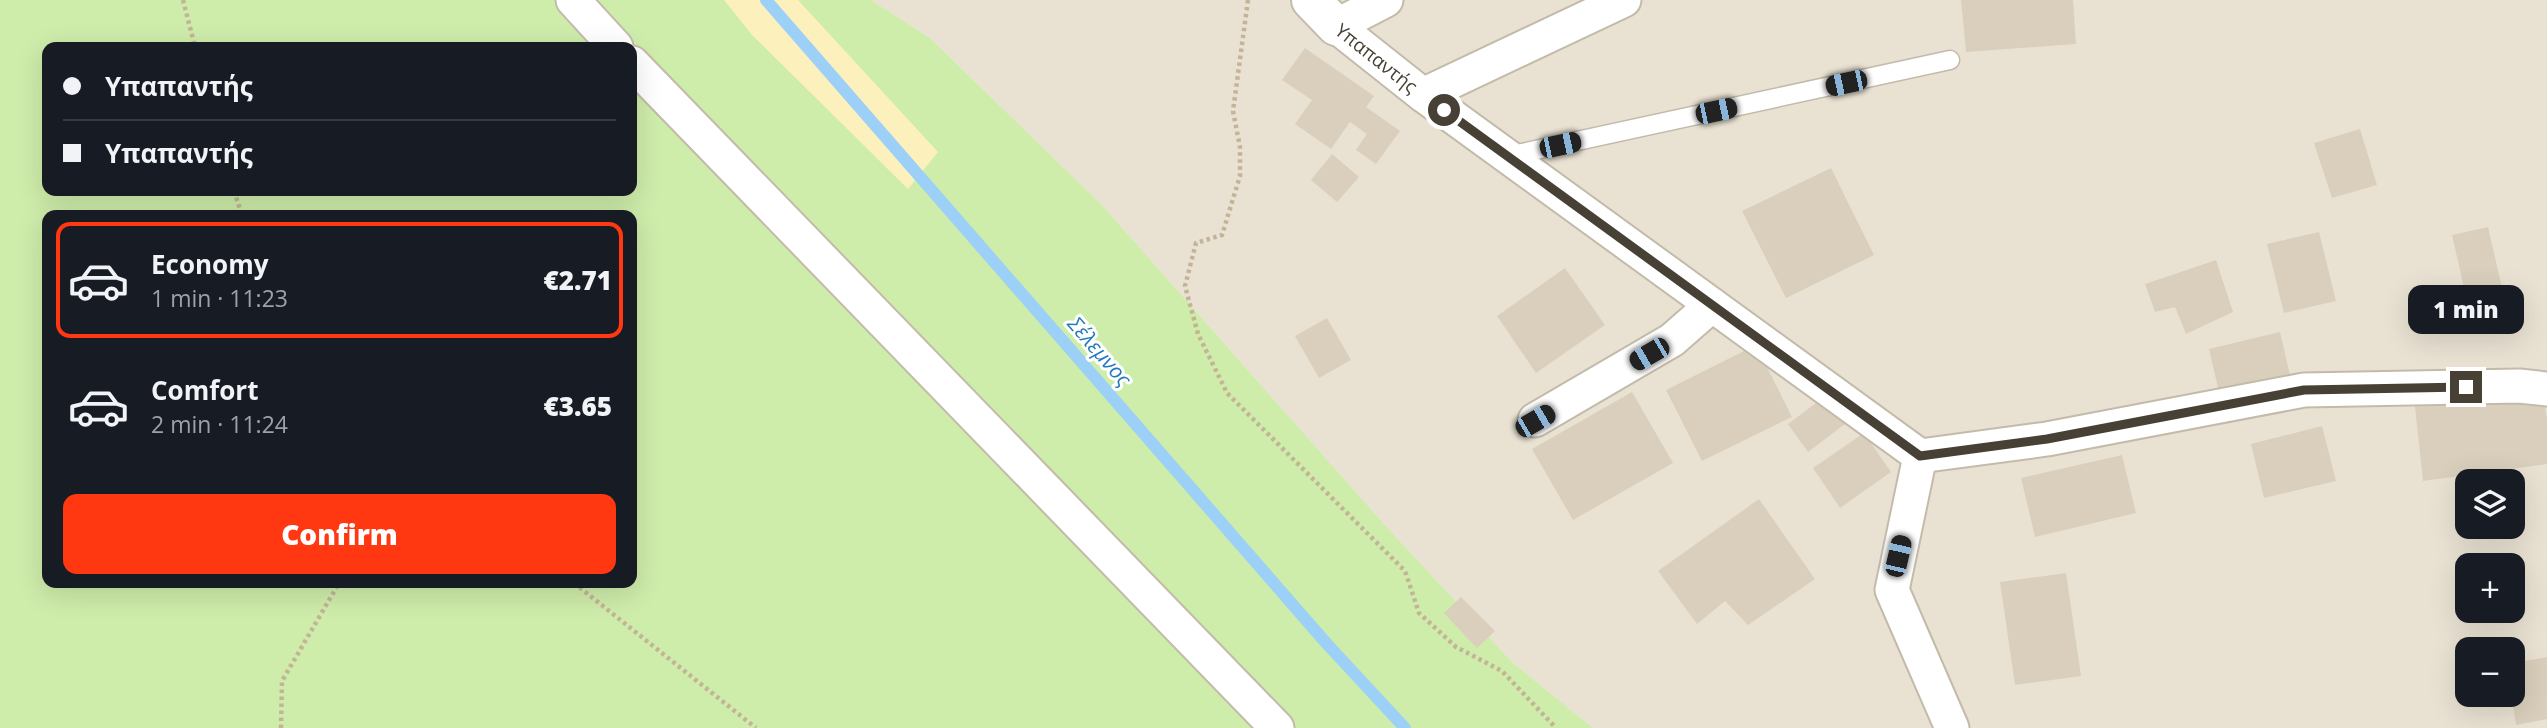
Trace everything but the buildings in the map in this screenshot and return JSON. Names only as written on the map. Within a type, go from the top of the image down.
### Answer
[{"type":"street","points":[[573,0],[611,42]]},
{"type":"street","points":[[1324,13],[1387,0]]},
{"type":"street","points":[[1423,95],[1624,0]]},
{"type":"street","name":"Υπαπαντής","points":[[1324,13],[1423,95],[1920,456]]},
{"type":"street","points":[[637,68],[1277,728]]},
{"type":"street","points":[[1535,421],[1672,340],[1712,304]]},
{"type":"street","points":[[1952,728],[1892,590],[1920,456],[2047,439],[2304,390],[2519,386],[2547,390]]},
{"type":"lane","points":[[1508,156],[1950,61]]},
{"type":"path","points":[[183,0],[194,42]]},
{"type":"path","points":[[1248,0],[1233,111],[1240,147],[1240,176],[1222,235],[1196,243],[1185,286],[1198,334],[1227,393],[1405,571],[1419,613],[1456,647],[1502,671],[1556,728]]},
{"type":"path","points":[[281,728],[282,681],[336,588]]},
{"type":"path","points":[[579,588],[756,728]]},
{"type":"shaded area","points":[[871,0],[2547,0],[2547,728],[1593,728],[1513,663],[1383,523],[1101,204],[930,38]]},
{"type":"green space","points":[[0,0],[871,0],[930,38],[1101,204],[1383,523],[1513,663],[1593,728],[0,728]]},
{"type":"sand","points":[[724,0],[798,0],[938,152],[908,189],[752,35]]},
{"type":"waterway","name":"Σέλεμνος","points":[[766,0],[1327,644],[1405,728]]},
{"type":"route","points":[[1444,110],[1920,456],[2047,439],[2304,390],[2466,387]]}]
